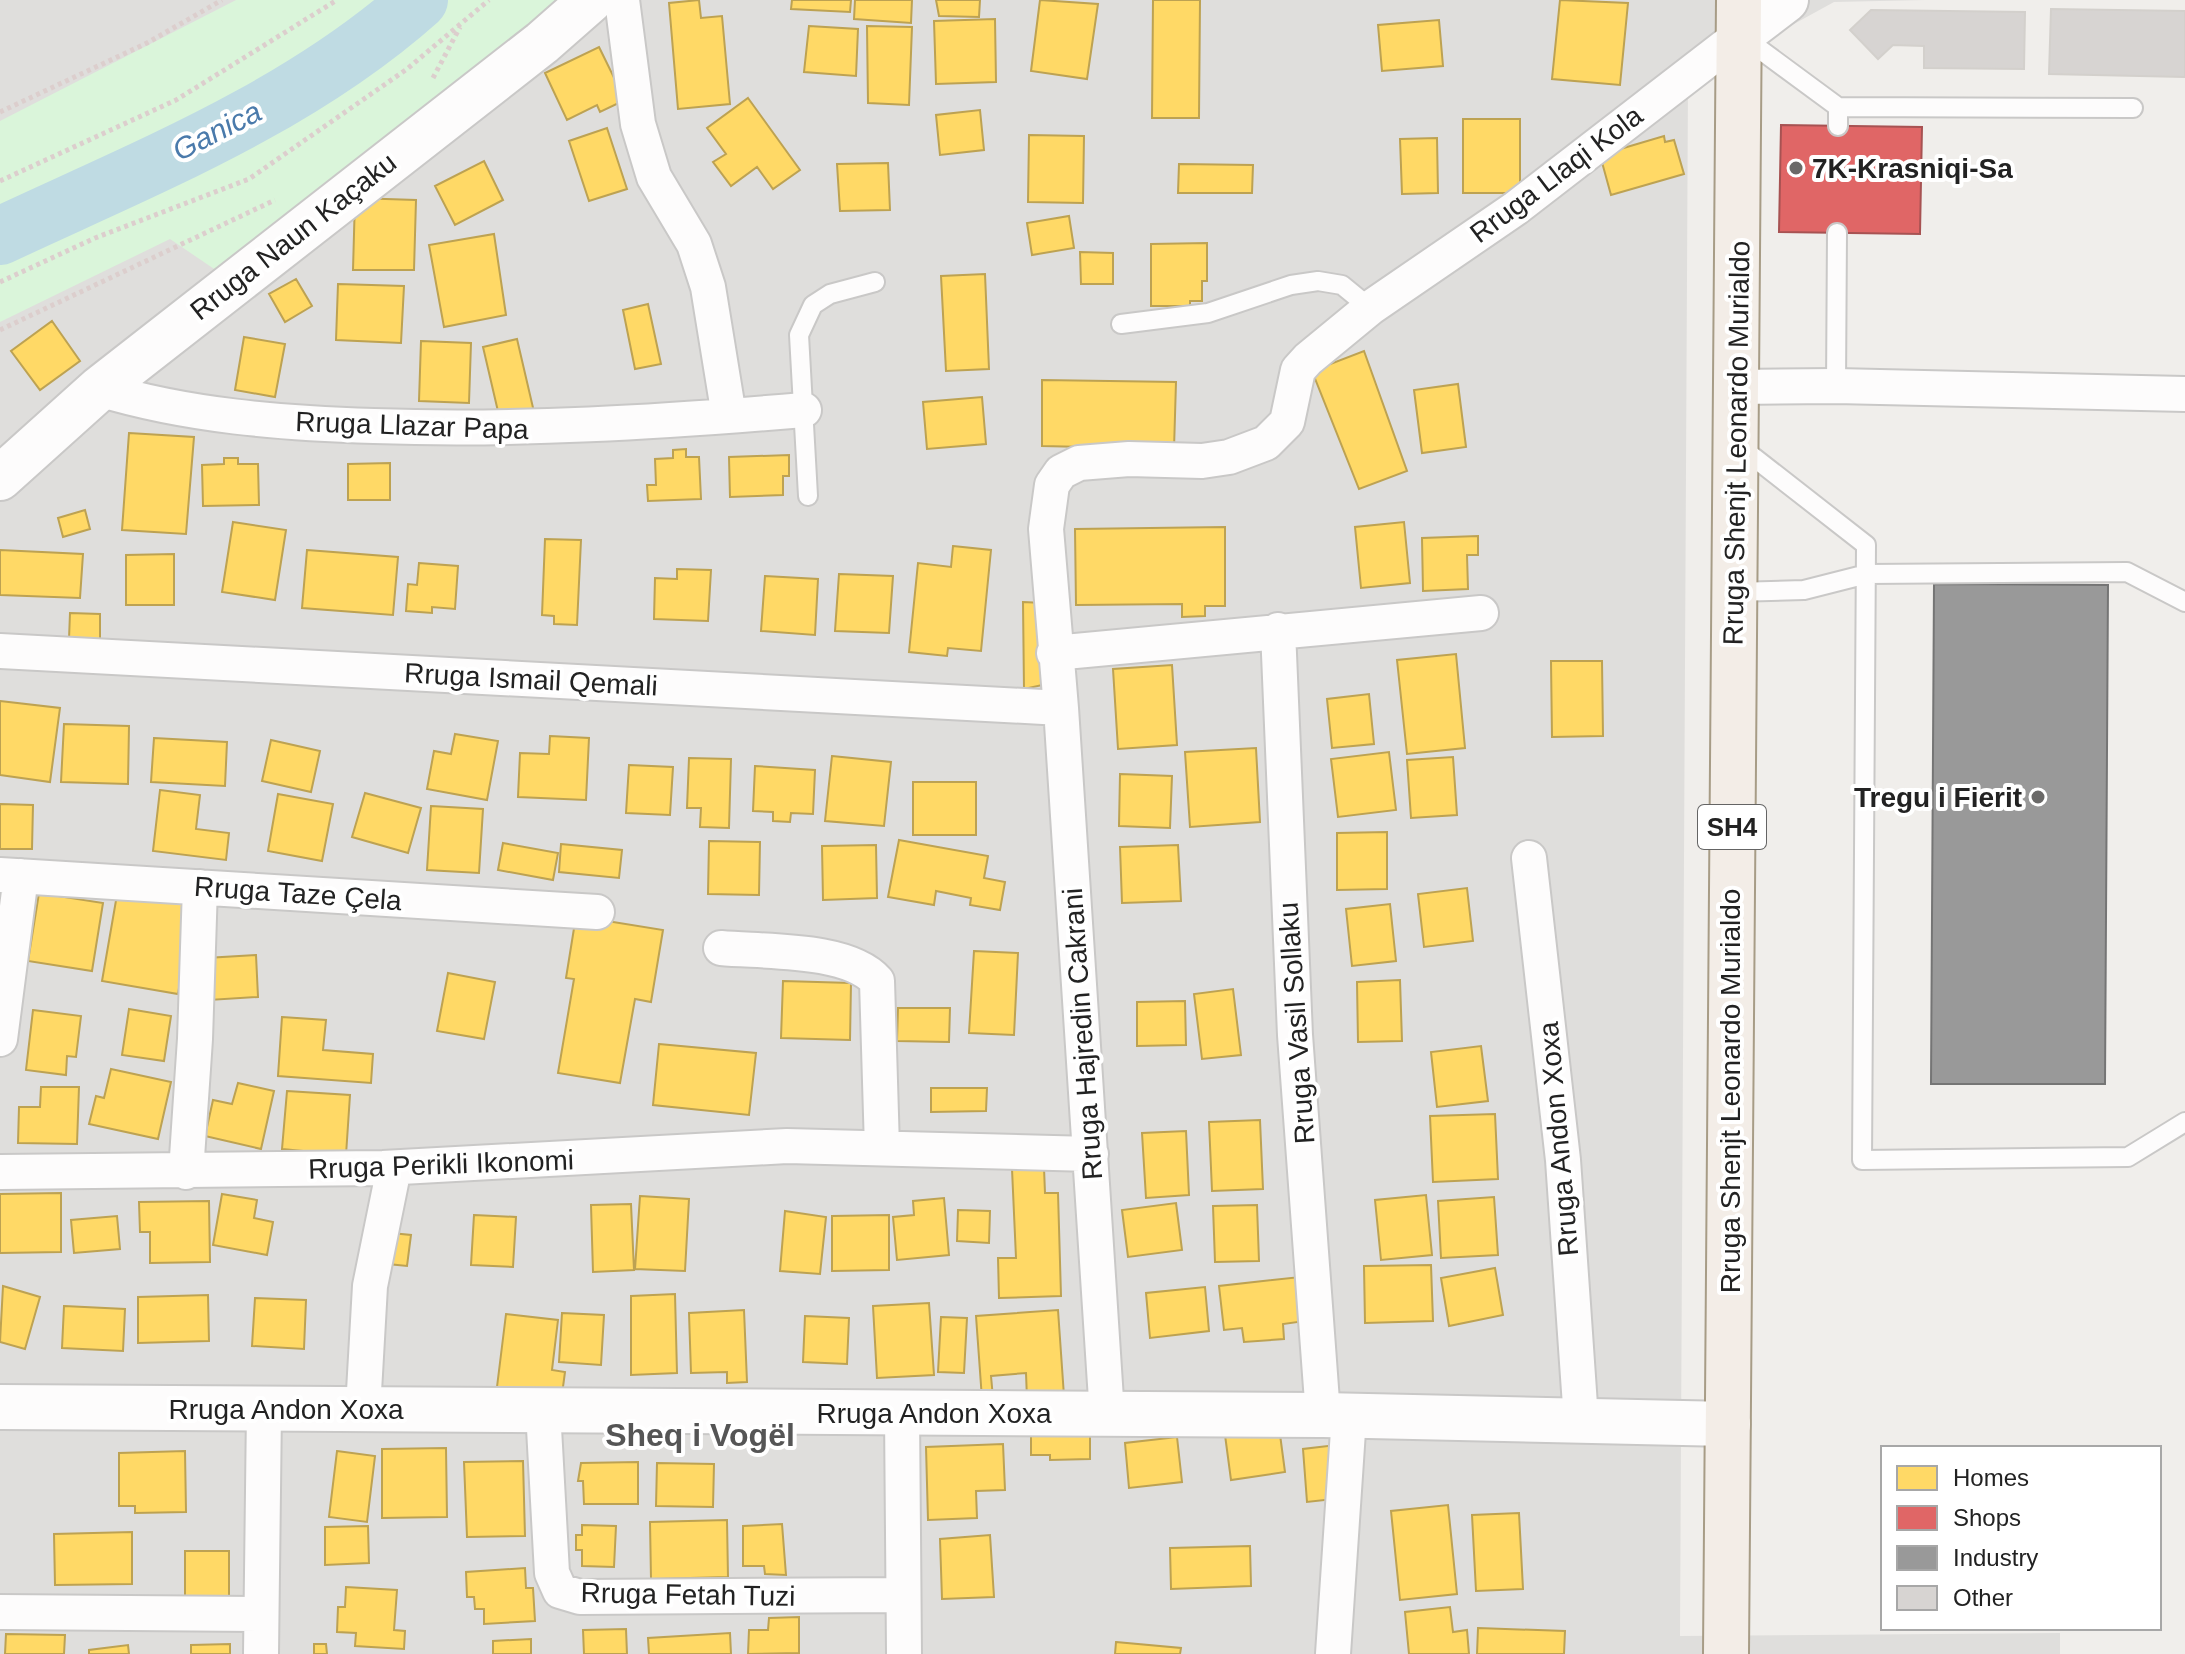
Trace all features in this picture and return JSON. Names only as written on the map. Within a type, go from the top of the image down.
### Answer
[{"type":"main road","name":"Rruga Shenjt Leonardo Murialdo","points":[[1726,1654],[1740,17]]},
{"type":"street","name":"Rruga Naun Kaçaku","points":[[0,478],[99,389],[542,43],[591,0]]},
{"type":"street","points":[[622,0],[638,124],[654,177],[694,244],[708,287],[729,416]]},
{"type":"street","points":[[1740,17],[1786,0]]},
{"type":"street","name":"Rruga Llaqi Kola","points":[[1054,653],[1046,503],[1052,485],[1061,472],[1079,463],[1098,460],[1229,457],[1266,443],[1287,422],[1298,370],[1370,308],[1516,208],[1740,17]]},
{"type":"street","points":[[1736,387],[1836,386],[2185,394]]},
{"type":"street","name":"Rruga Llazar Papa","points":[[99,389],[175,410],[340,425],[524,429],[804,410]]},
{"type":"street","points":[[1054,653],[1481,613]]},
{"type":"street","name":"Rruga Vasil Sollaku","points":[[1278,630],[1295,1035],[1336,1416],[1333,1654]]},
{"type":"street","name":"Rruga Ismail Qemali","points":[[0,651],[1061,708]]},
{"type":"street","name":"Rruga Hajredin Cakrani","points":[[1054,653],[1061,708],[1107,1415]]},
{"type":"street","name":"Rruga Andon Xoxa","points":[[1529,858],[1563,1160],[1581,1420]]},
{"type":"street","points":[[0,1039],[11,876]]},
{"type":"street","name":"Rruga Taze Çela","points":[[11,876],[597,912]]},
{"type":"street","points":[[186,1172],[195,1039],[200,887]]},
{"type":"street","points":[[721,948],[846,962],[868,971],[877,981],[882,1148]]},
{"type":"street","name":"Rruga Perikli Ikonomi","points":[[0,1172],[394,1168],[505,1164],[705,1148],[882,1148],[1091,1154]]},
{"type":"street","points":[[363,1409],[370,1286],[394,1168]]},
{"type":"street","name":"Rruga Andon Xoxa","points":[[0,1407],[1336,1416],[1728,1424]]},
{"type":"street","points":[[261,1654],[264,1409]]},
{"type":"street","name":"Rruga Fetah Tuzi","points":[[543,1410],[552,1573],[560,1591],[580,1597],[903,1595]]},
{"type":"street","points":[[902,1413],[904,1654]]},
{"type":"street","points":[[0,1612],[261,1614]]},
{"type":"lane","points":[[1740,17],[1838,107],[2133,108]]},
{"type":"lane","points":[[1838,107],[1838,126]]},
{"type":"lane","points":[[1836,386],[1837,233]]},
{"type":"lane","points":[[1121,324],[1208,313],[1281,288],[1318,281],[1342,285],[1370,308]]},
{"type":"lane","points":[[808,496],[798,356],[804,321],[813,305],[830,294],[875,282]]},
{"type":"lane","points":[[1735,443],[1866,545],[1862,1160],[2128,1157],[2185,1122]]},
{"type":"lane","points":[[1734,592],[1804,590],[1867,574],[2127,572],[2185,602]]},
{"type":"path","points":[[0,112],[147,43],[222,0]]},
{"type":"path","points":[[0,181],[176,100],[337,0]]},
{"type":"path","points":[[0,282],[95,238],[249,179],[407,69],[489,0]]},
{"type":"path","points":[[427,87],[463,22]]},
{"type":"path","points":[[0,330],[279,198]]},
{"type":"shaded area","points":[[0,0],[1925,0],[1834,2],[1688,82],[1680,1636],[2060,1633],[2060,1654],[0,1654]]},
{"type":"green space","points":[[236,0],[574,0],[226,277],[170,239],[0,322],[0,121]]},
{"type":"building: Homes","points":[[699,0],[701,18],[722,16],[730,104],[678,109],[669,3]]},
{"type":"building: Homes","points":[[792,0],[851,0],[850,12],[791,9]]},
{"type":"building: Homes","points":[[855,0],[912,0],[911,23],[854,19]]},
{"type":"building: Homes","points":[[936,0],[980,0],[979,17],[939,16]]},
{"type":"building: Homes","points":[[1040,0],[1098,4],[1087,79],[1031,71]]},
{"type":"building: Homes","points":[[1153,0],[1200,0],[1199,118],[1152,118]]},
{"type":"building: Homes","points":[[1560,0],[1628,3],[1620,85],[1552,79]]},
{"type":"building: Homes","points":[[995,19],[996,82],[936,84],[934,21]]},
{"type":"building: Homes","points":[[1439,20],[1443,66],[1382,71],[1378,25]]},
{"type":"building: Homes","points":[[809,26],[858,29],[856,76],[804,72]]},
{"type":"building: Homes","points":[[867,26],[912,27],[909,105],[868,103]]},
{"type":"building: Homes","points":[[599,47],[625,100],[600,112],[597,105],[567,120],[545,73]]},
{"type":"building: Homes","points":[[748,98],[800,170],[773,189],[757,167],[731,186],[713,162],[726,154],[707,128]]},
{"type":"building: Homes","points":[[980,110],[984,150],[940,155],[936,115]]},
{"type":"building: Homes","points":[[1463,119],[1520,119],[1520,193],[1463,193]]},
{"type":"building: Homes","points":[[607,128],[627,189],[589,201],[569,141]]},
{"type":"building: Homes","points":[[1029,135],[1084,136],[1083,203],[1028,202]]},
{"type":"building: Homes","points":[[1664,136],[1665,142],[1674,140],[1684,174],[1611,195],[1600,155]]},
{"type":"building: Homes","points":[[1437,138],[1438,193],[1402,194],[1400,139]]},
{"type":"building: Homes","points":[[484,161],[503,200],[455,225],[435,186]]},
{"type":"building: Homes","points":[[888,163],[890,210],[840,211],[837,164]]},
{"type":"building: Homes","points":[[1179,164],[1253,165],[1252,193],[1178,193]]},
{"type":"building: Homes","points":[[355,198],[416,200],[414,270],[353,270]]},
{"type":"building: Homes","points":[[1069,216],[1074,248],[1032,255],[1027,223]]},
{"type":"building: Homes","points":[[494,234],[506,315],[444,327],[429,245]]},
{"type":"building: Homes","points":[[1207,243],[1207,281],[1202,281],[1202,301],[1190,301],[1190,306],[1151,306],[1151,244]]},
{"type":"building: Homes","points":[[1080,252],[1113,253],[1113,284],[1081,284]]},
{"type":"building: Homes","points":[[985,274],[989,369],[946,371],[941,276]]},
{"type":"building: Homes","points":[[296,279],[312,306],[285,322],[269,294]]},
{"type":"building: Homes","points":[[338,284],[404,286],[401,343],[336,340]]},
{"type":"building: Homes","points":[[648,304],[661,364],[635,369],[623,310]]},
{"type":"building: Homes","points":[[52,321],[80,361],[40,390],[11,351]]},
{"type":"building: Homes","points":[[244,337],[285,344],[275,397],[235,390]]},
{"type":"building: Homes","points":[[517,339],[534,412],[500,420],[483,347]]},
{"type":"building: Homes","points":[[421,341],[471,343],[469,403],[419,401]]},
{"type":"building: Homes","points":[[1364,351],[1407,471],[1359,489],[1312,371]]},
{"type":"building: Homes","points":[[1042,380],[1176,382],[1174,449],[1042,446]]},
{"type":"building: Homes","points":[[1458,384],[1466,447],[1422,453],[1414,390]]},
{"type":"building: Homes","points":[[982,397],[986,444],[927,449],[923,402]]},
{"type":"building: Homes","points":[[129,433],[194,437],[186,534],[122,530]]},
{"type":"building: Homes","points":[[686,449],[686,457],[699,457],[701,499],[648,501],[647,485],[656,485],[655,459],[673,458],[673,450]]},
{"type":"building: Homes","points":[[789,455],[789,476],[783,476],[783,495],[730,497],[729,457]]},
{"type":"building: Homes","points":[[224,458],[238,458],[238,464],[258,464],[259,505],[203,506],[202,465],[224,464]]},
{"type":"building: Homes","points":[[390,463],[390,500],[348,500],[348,464]]},
{"type":"building: Homes","points":[[85,510],[90,529],[63,537],[58,518]]},
{"type":"building: Homes","points":[[233,522],[286,530],[275,600],[222,592]]},
{"type":"building: Homes","points":[[1404,522],[1410,583],[1361,588],[1355,527]]},
{"type":"building: Homes","points":[[1225,527],[1225,606],[1205,606],[1205,616],[1182,617],[1182,604],[1076,605],[1075,529]]},
{"type":"building: Homes","points":[[1478,536],[1478,555],[1467,555],[1468,589],[1423,591],[1422,538]]},
{"type":"building: Homes","points":[[545,539],[581,540],[577,625],[554,624],[554,616],[542,615]]},
{"type":"building: Homes","points":[[953,546],[991,550],[981,651],[948,648],[947,656],[909,652],[918,563],[951,567]]},
{"type":"building: Homes","points":[[0,550],[83,554],[80,598],[0,595]]},
{"type":"building: Homes","points":[[307,550],[398,557],[393,615],[302,608]]},
{"type":"building: Homes","points":[[174,554],[174,605],[126,605],[126,555]]},
{"type":"building: Homes","points":[[419,563],[458,566],[455,609],[432,607],[432,613],[406,611],[408,584],[417,585]]},
{"type":"building: Homes","points":[[677,569],[711,570],[708,621],[654,619],[655,578],[677,579]]},
{"type":"building: Homes","points":[[839,574],[893,576],[889,633],[835,631]]},
{"type":"building: Homes","points":[[765,576],[818,579],[815,635],[761,631]]},
{"type":"building: Homes","points":[[1023,602],[1043,603],[1047,684],[1024,689]]},
{"type":"building: Homes","points":[[70,613],[100,614],[100,640],[69,639]]},
{"type":"building: Homes","points":[[1456,654],[1465,748],[1407,754],[1397,660]]},
{"type":"building: Homes","points":[[1551,661],[1602,661],[1603,736],[1552,737]]},
{"type":"building: Homes","points":[[1172,665],[1177,745],[1118,749],[1113,669]]},
{"type":"building: Homes","points":[[1369,694],[1374,744],[1332,748],[1327,699]]},
{"type":"building: Homes","points":[[0,701],[60,708],[50,782],[0,775]]},
{"type":"building: Homes","points":[[64,724],[129,726],[128,784],[61,782]]},
{"type":"building: Homes","points":[[455,734],[498,741],[487,800],[427,789],[434,751],[451,754]]},
{"type":"building: Homes","points":[[550,736],[589,738],[586,800],[518,797],[520,753],[549,754]]},
{"type":"building: Homes","points":[[154,738],[227,742],[225,786],[151,782]]},
{"type":"building: Homes","points":[[271,740],[320,751],[311,792],[262,781]]},
{"type":"building: Homes","points":[[1256,748],[1260,822],[1190,827],[1185,752]]},
{"type":"building: Homes","points":[[1389,752],[1396,810],[1338,817],[1331,759]]},
{"type":"building: Homes","points":[[832,756],[891,762],[884,826],[825,821]]},
{"type":"building: Homes","points":[[1453,757],[1457,815],[1411,818],[1407,760]]},
{"type":"building: Homes","points":[[689,758],[731,759],[729,828],[700,827],[701,808],[687,808]]},
{"type":"building: Homes","points":[[629,765],[673,767],[670,815],[626,813]]},
{"type":"building: Homes","points":[[755,766],[815,770],[813,814],[791,813],[790,822],[773,821],[773,812],[753,811]]},
{"type":"building: Homes","points":[[1120,774],[1172,776],[1170,828],[1119,826]]},
{"type":"building: Homes","points":[[913,782],[976,782],[976,835],[913,835]]},
{"type":"building: Homes","points":[[160,790],[200,795],[196,829],[229,833],[226,860],[153,851]]},
{"type":"building: Homes","points":[[365,793],[421,808],[408,853],[352,837]]},
{"type":"building: Homes","points":[[278,794],[333,804],[322,861],[268,851]]},
{"type":"building: Homes","points":[[0,804],[33,805],[32,849],[0,849]]},
{"type":"building: Homes","points":[[431,806],[483,809],[479,873],[427,870]]},
{"type":"building: Homes","points":[[1387,832],[1387,889],[1337,890],[1337,833]]},
{"type":"building: Homes","points":[[899,840],[988,856],[984,878],[1005,882],[1000,910],[970,905],[971,898],[936,891],[934,905],[888,897]]},
{"type":"building: Homes","points":[[709,841],[760,842],[759,895],[708,894]]},
{"type":"building: Homes","points":[[503,843],[558,853],[553,880],[498,870]]},
{"type":"building: Homes","points":[[561,844],[622,850],[619,878],[559,872]]},
{"type":"building: Homes","points":[[876,845],[877,898],[823,900],[822,846]]},
{"type":"building: Homes","points":[[1178,845],[1181,901],[1122,903],[1120,847]]},
{"type":"building: Homes","points":[[1467,888],[1473,941],[1424,947],[1418,894]]},
{"type":"building: Homes","points":[[118,889],[194,902],[178,994],[102,981]]},
{"type":"building: Homes","points":[[39,893],[103,903],[92,971],[28,961]]},
{"type":"building: Homes","points":[[1390,904],[1396,961],[1352,966],[1346,909]]},
{"type":"building: Homes","points":[[576,916],[663,930],[651,1002],[635,999],[620,1083],[558,1073],[574,979],[566,978]]},
{"type":"building: Homes","points":[[974,951],[1018,953],[1014,1035],[969,1033]]},
{"type":"building: Homes","points":[[256,955],[258,997],[209,1000],[206,958]]},
{"type":"building: Homes","points":[[448,973],[495,982],[484,1039],[437,1031]]},
{"type":"building: Homes","points":[[1400,980],[1402,1041],[1358,1042],[1357,982]]},
{"type":"building: Homes","points":[[783,981],[851,983],[850,1040],[781,1038]]},
{"type":"building: Homes","points":[[1233,989],[1241,1055],[1202,1059],[1194,994]]},
{"type":"building: Homes","points":[[1185,1001],[1186,1045],[1137,1046],[1137,1002]]},
{"type":"building: Homes","points":[[898,1008],[950,1008],[949,1042],[897,1041]]},
{"type":"building: Homes","points":[[129,1009],[171,1016],[164,1061],[122,1055]]},
{"type":"building: Homes","points":[[33,1010],[81,1016],[76,1057],[67,1056],[66,1075],[26,1070]]},
{"type":"building: Homes","points":[[282,1017],[326,1020],[323,1050],[373,1054],[371,1083],[278,1076]]},
{"type":"building: Homes","points":[[659,1044],[756,1053],[749,1115],[653,1105]]},
{"type":"building: Homes","points":[[1481,1046],[1488,1101],[1437,1107],[1431,1052]]},
{"type":"building: Homes","points":[[111,1069],[171,1082],[158,1139],[89,1124],[96,1096],[104,1098]]},
{"type":"building: Homes","points":[[238,1083],[274,1091],[261,1149],[205,1136],[213,1100],[232,1104]]},
{"type":"building: Homes","points":[[41,1087],[79,1087],[77,1144],[18,1143],[19,1107],[40,1107]]},
{"type":"building: Homes","points":[[931,1088],[987,1088],[986,1111],[931,1112]]},
{"type":"building: Homes","points":[[287,1091],[350,1095],[346,1155],[282,1149]]},
{"type":"building: Homes","points":[[1495,1114],[1498,1179],[1433,1182],[1430,1116]]},
{"type":"building: Homes","points":[[1260,1120],[1263,1189],[1212,1191],[1209,1122]]},
{"type":"building: Homes","points":[[1186,1131],[1189,1195],[1146,1198],[1142,1133]]},
{"type":"building: Homes","points":[[1044,1168],[1045,1193],[1058,1193],[1061,1296],[999,1298],[998,1258],[1016,1258],[1012,1169]]},
{"type":"building: Homes","points":[[61,1193],[61,1252],[0,1253],[0,1194]]},
{"type":"building: Homes","points":[[222,1194],[257,1200],[254,1218],[273,1222],[267,1255],[213,1245]]},
{"type":"building: Homes","points":[[1426,1195],[1432,1255],[1381,1260],[1375,1200]]},
{"type":"building: Homes","points":[[640,1196],[689,1199],[685,1271],[635,1269]]},
{"type":"building: Homes","points":[[1494,1197],[1498,1255],[1441,1258],[1438,1201]]},
{"type":"building: Homes","points":[[944,1198],[949,1255],[897,1260],[893,1217],[914,1215],[913,1201]]},
{"type":"building: Homes","points":[[209,1201],[210,1262],[150,1263],[150,1232],[140,1232],[139,1202]]},
{"type":"building: Homes","points":[[1176,1203],[1182,1250],[1128,1257],[1122,1210]]},
{"type":"building: Homes","points":[[631,1204],[634,1270],[593,1272],[591,1205]]},
{"type":"building: Homes","points":[[1257,1205],[1259,1261],[1215,1262],[1213,1206]]},
{"type":"building: Homes","points":[[958,1210],[990,1211],[989,1243],[957,1241]]},
{"type":"building: Homes","points":[[785,1211],[826,1217],[820,1274],[780,1271]]},
{"type":"building: Homes","points":[[474,1215],[516,1217],[513,1267],[471,1265]]},
{"type":"building: Homes","points":[[889,1215],[889,1270],[832,1271],[832,1216]]},
{"type":"building: Homes","points":[[117,1216],[120,1249],[74,1253],[71,1220]]},
{"type":"building: Homes","points":[[391,1233],[411,1235],[407,1266],[388,1264]]},
{"type":"building: Homes","points":[[1431,1265],[1433,1321],[1365,1323],[1364,1266]]},
{"type":"building: Homes","points":[[1495,1268],[1503,1315],[1449,1326],[1441,1278]]},
{"type":"building: Homes","points":[[1300,1277],[1305,1321],[1283,1324],[1284,1339],[1244,1342],[1242,1328],[1224,1330],[1219,1286]]},
{"type":"building: Homes","points":[[3,1286],[40,1297],[25,1349],[0,1342]]},
{"type":"building: Homes","points":[[1205,1287],[1209,1331],[1150,1338],[1146,1293]]},
{"type":"building: Homes","points":[[675,1294],[677,1373],[631,1375],[631,1296]]},
{"type":"building: Homes","points":[[208,1295],[209,1341],[138,1343],[138,1297]]},
{"type":"building: Homes","points":[[255,1298],[306,1300],[304,1349],[252,1346]]},
{"type":"building: Homes","points":[[929,1303],[934,1375],[877,1378],[873,1306]]},
{"type":"building: Homes","points":[[64,1306],[125,1309],[123,1351],[62,1348]]},
{"type":"building: Homes","points":[[744,1310],[747,1382],[727,1383],[727,1372],[691,1373],[689,1313]]},
{"type":"building: Homes","points":[[1058,1310],[1064,1396],[1027,1399],[1026,1373],[991,1376],[993,1398],[982,1399],[976,1316]]},
{"type":"building: Homes","points":[[562,1313],[604,1315],[601,1365],[559,1362]]},
{"type":"building: Homes","points":[[506,1314],[558,1320],[552,1370],[565,1372],[561,1402],[496,1395]]},
{"type":"building: Homes","points":[[805,1316],[849,1318],[847,1364],[803,1362]]},
{"type":"building: Homes","points":[[941,1317],[967,1318],[964,1373],[938,1372]]},
{"type":"building: Homes","points":[[1279,1427],[1285,1472],[1231,1480],[1225,1435]]},
{"type":"building: Homes","points":[[1090,1429],[1090,1459],[1050,1460],[1050,1455],[1031,1455],[1031,1430]]},
{"type":"building: Homes","points":[[1177,1437],[1182,1482],[1129,1488],[1125,1443]]},
{"type":"building: Homes","points":[[1003,1444],[1005,1490],[976,1491],[977,1518],[928,1520],[926,1447]]},
{"type":"building: Homes","points":[[1336,1445],[1342,1498],[1307,1502],[1303,1449]]},
{"type":"building: Homes","points":[[446,1448],[447,1517],[382,1518],[382,1449]]},
{"type":"building: Homes","points":[[185,1451],[186,1512],[135,1513],[135,1506],[119,1506],[119,1453]]},
{"type":"building: Homes","points":[[337,1451],[375,1456],[367,1522],[329,1517]]},
{"type":"building: Homes","points":[[523,1461],[525,1536],[467,1537],[464,1462]]},
{"type":"building: Homes","points":[[638,1462],[638,1504],[584,1504],[583,1481],[578,1481],[581,1463]]},
{"type":"building: Homes","points":[[657,1463],[714,1464],[713,1507],[656,1506]]},
{"type":"building: Homes","points":[[1448,1505],[1457,1594],[1400,1600],[1391,1511]]},
{"type":"building: Homes","points":[[1519,1513],[1523,1589],[1476,1591],[1472,1515]]},
{"type":"building: Homes","points":[[727,1520],[728,1577],[651,1579],[650,1522]]},
{"type":"building: Homes","points":[[782,1524],[786,1575],[765,1574],[764,1566],[743,1566],[743,1526]]},
{"type":"building: Homes","points":[[582,1525],[616,1526],[614,1567],[582,1566],[582,1550],[576,1550],[576,1535],[582,1535]]},
{"type":"building: Homes","points":[[368,1526],[369,1563],[325,1565],[325,1527]]},
{"type":"building: Homes","points":[[132,1532],[132,1584],[55,1585],[54,1534]]},
{"type":"building: Homes","points":[[990,1535],[994,1597],[942,1599],[940,1539]]},
{"type":"building: Homes","points":[[1250,1546],[1251,1586],[1171,1589],[1170,1548]]},
{"type":"building: Homes","points":[[185,1551],[229,1551],[229,1601],[185,1601]]},
{"type":"building: Homes","points":[[525,1568],[526,1588],[533,1588],[535,1621],[484,1624],[484,1609],[475,1609],[474,1597],[467,1597],[466,1572]]},
{"type":"building: Homes","points":[[346,1587],[397,1590],[394,1630],[405,1631],[404,1649],[355,1646],[356,1633],[337,1632],[338,1607],[345,1607]]},
{"type":"building: Homes","points":[[1450,1607],[1453,1632],[1467,1630],[1469,1654],[1409,1654],[1405,1612]]},
{"type":"building: Homes","points":[[799,1617],[799,1653],[748,1654],[749,1630],[768,1630],[769,1618]]},
{"type":"building: Homes","points":[[1478,1628],[1565,1631],[1564,1654],[1477,1654]]},
{"type":"building: Homes","points":[[626,1629],[627,1654],[584,1654],[583,1630]]},
{"type":"building: Homes","points":[[730,1633],[731,1654],[649,1654],[648,1638]]},
{"type":"building: Homes","points":[[6,1634],[65,1635],[64,1654],[5,1654]]},
{"type":"building: Homes","points":[[531,1639],[531,1654],[493,1654],[493,1641]]},
{"type":"building: Homes","points":[[1116,1642],[1181,1648],[1180,1654],[1115,1654]]},
{"type":"building: Homes","points":[[230,1644],[230,1654],[191,1654],[191,1645]]},
{"type":"building: Homes","points":[[314,1644],[326,1644],[327,1654],[314,1654]]},
{"type":"building: Homes","points":[[128,1645],[129,1654],[89,1654],[89,1650]]},
{"type":"building: Shops","points":[[1781,125],[1922,127],[1920,234],[1779,232]]},
{"type":"building: Industry","points":[[1934,584],[2108,585],[2105,1084],[1931,1084]]},
{"type":"building: Other","points":[[2051,9],[2185,11],[2185,77],[2049,74]]},
{"type":"building: Other","points":[[1871,10],[2025,12],[2024,69],[1924,68],[1924,46],[1893,45],[1878,59],[1850,30]]},
{"type":"waterway","name":"Ganica","points":[[0,236],[164,160],[271,104],[323,73],[419,0]]},
{"type":"place","name":"7K-Krasniqi-Sa","points":[[1796,168]]},
{"type":"place","name":"Tregu i Fierit","points":[[2038,797]]},
{"type":"district","name":"Sheq i Vogël","points":[[700,1435]]}]
